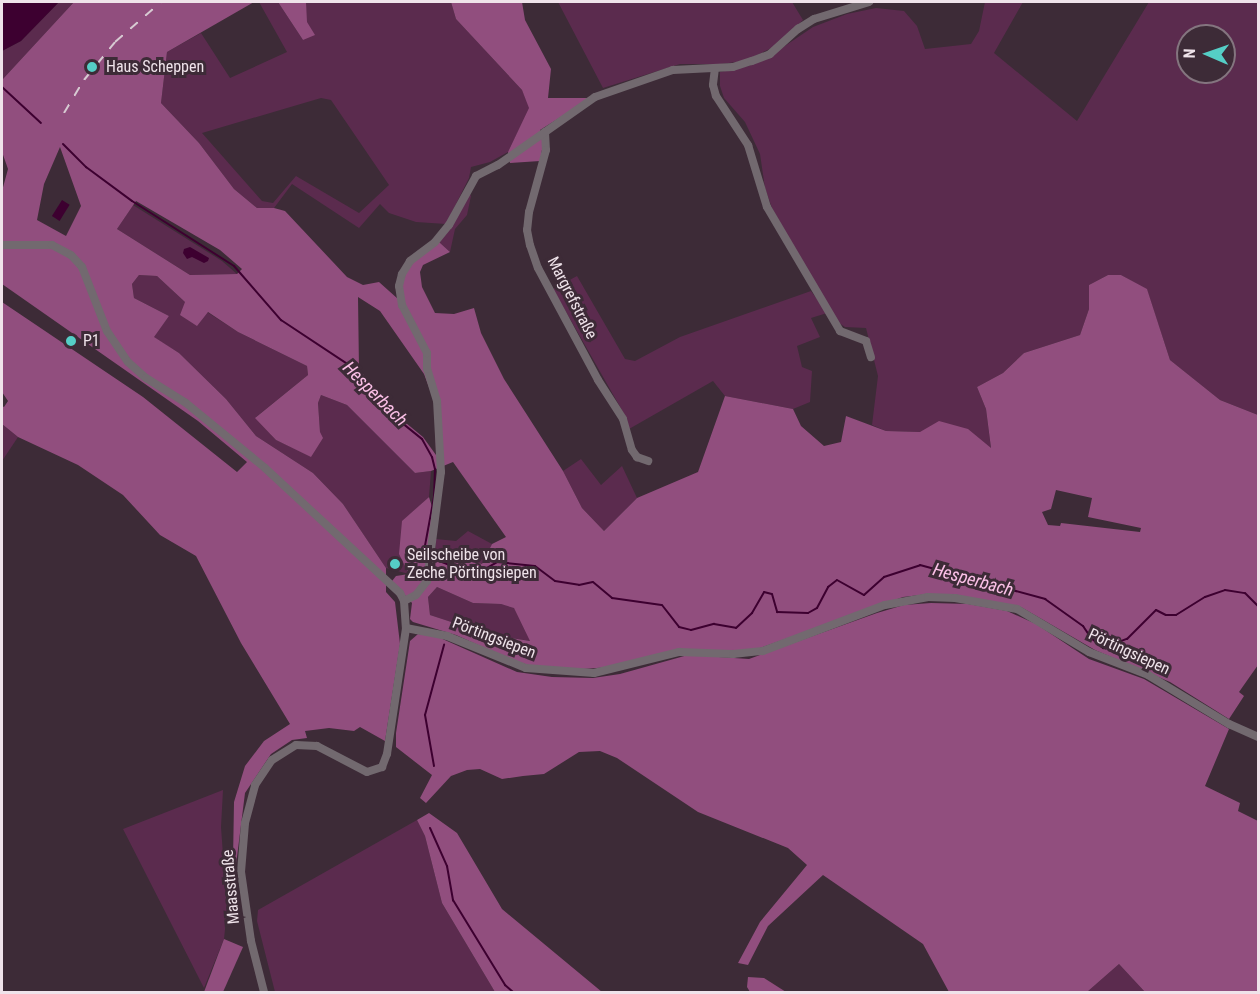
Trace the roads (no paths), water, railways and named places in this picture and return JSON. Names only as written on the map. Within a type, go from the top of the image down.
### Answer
[{"type":"street","points":[[404,601],[416,595],[426,584],[441,472],[437,401],[427,369],[426,348],[402,305],[399,286],[402,274],[412,259],[435,242],[448,225],[476,176],[498,165],[595,97],[673,69],[733,67],[770,54],[798,29],[814,20],[869,2]]},
{"type":"street","points":[[715,68],[713,85],[716,96],[748,145],[767,207],[840,331],[866,341],[871,357]]},
{"type":"street","name":"Margrefstraße","points":[[545,132],[546,150],[529,212],[527,230],[530,245],[538,268],[598,380],[623,419],[632,450],[638,457],[648,461]]},
{"type":"street","points":[[2,245],[52,245],[71,255],[82,267],[107,332],[128,362],[146,378],[186,403],[265,468],[400,593],[404,601],[405,628]]},
{"type":"street","name":"Pörtingsiepen","points":[[405,628],[447,636],[530,669],[594,673],[679,652],[733,654],[763,651],[885,605],[928,597],[955,598],[1017,609],[1089,652],[1148,675],[1229,723],[1258,736]]},
{"type":"street","name":"Maasstraße","points":[[264,993],[250,934],[241,872],[243,832],[255,786],[272,760],[296,745],[317,746],[367,772],[379,770],[387,754],[405,628]]},
{"type":"waterway","name":"Hesperbach","points":[[2,87],[41,123]]},
{"type":"waterway","name":"Hesperbach","points":[[63,144],[86,167],[132,201],[234,266],[281,320],[355,369],[386,410],[422,439],[432,457],[435,469],[434,497],[424,551],[427,556]]},
{"type":"waterway","name":"Hesperbach","points":[[432,558],[474,575],[497,562],[535,566],[555,581],[579,585],[593,582],[612,598],[662,605],[679,627],[691,630],[714,624],[736,628],[752,613],[764,592],[772,594],[777,612],[808,613],[817,608],[828,587],[837,580],[864,595],[884,577],[920,565],[1045,599],[1083,626],[1091,638],[1103,648],[1127,639],[1156,610],[1166,615],[1176,615],[1205,597],[1225,590],[1245,593],[1258,606]]},
{"type":"waterway","points":[[434,766],[425,715],[444,645]]},
{"type":"waterway","points":[[430,828],[447,866],[453,900],[505,985],[513,992]]},
{"type":"railway","points":[[64,113],[84,80],[115,42],[161,2]]},
{"type":"place","name":"Haus Scheppen","points":[[92,67]]},
{"type":"place","name":"P1","points":[[71,341]]},
{"type":"place","name":"Seilscheibe von Zeche Pörtingsiepen","points":[[395,564]]}]
